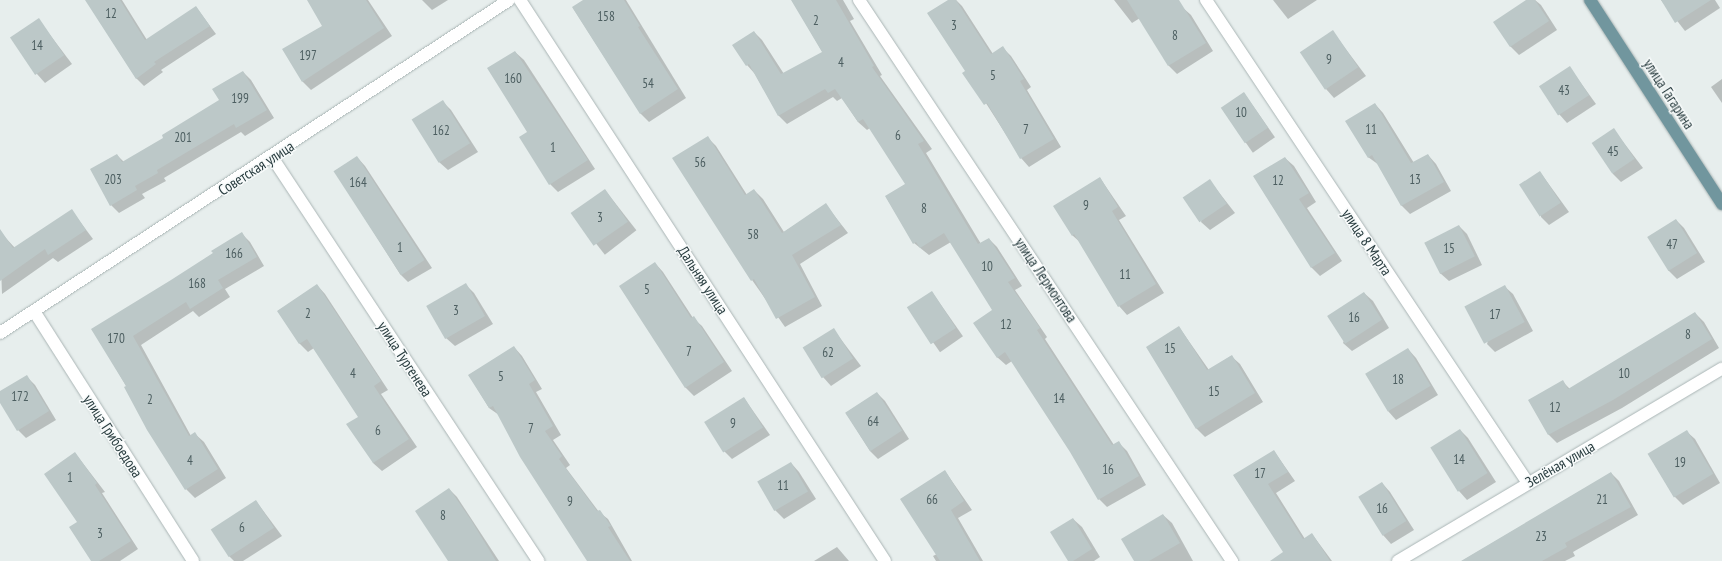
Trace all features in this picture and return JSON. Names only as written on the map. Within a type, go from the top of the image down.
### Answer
[{"type":"main road","name":"улица Гагарина","points":[[1590,0],[1722,204]]},
{"type":"street","name":"Советская улица","points":[[0,333],[272,158],[509,0]]},
{"type":"street","name":"Дальняя улица","points":[[520,0],[885,561]]},
{"type":"street","name":"улица Лермонтова","points":[[859,0],[1232,561]]},
{"type":"street","name":"улица 8 Марта","points":[[1206,0],[1528,483]]},
{"type":"street","name":"улица Тургенева","points":[[272,158],[538,561]]},
{"type":"street","name":"улица Грибоедова","points":[[34,311],[193,561]]},
{"type":"street","name":"Зелёная улица","points":[[1398,561],[1722,369]]},
{"type":"building","points":[[85,0],[120,0],[145,40],[196,6],[210,26],[154,62],[156,64],[136,79]]},
{"type":"building","points":[[307,0],[366,0],[384,28],[302,82],[282,49],[322,26]]},
{"type":"building","points":[[583,0],[624,0],[640,26],[638,27],[678,89],[640,114],[572,7]]},
{"type":"building","points":[[791,0],[836,0],[874,66],[872,67],[924,141],[918,144],[978,244],[989,238],[1015,278],[1008,282],[1040,328],[1037,330],[1112,445],[1119,441],[1139,476],[1098,500],[1070,452],[1005,352],[997,358],[973,323],[992,310],[944,233],[920,248],[916,242],[913,244],[885,196],[905,184],[863,119],[858,122],[835,89],[828,93],[825,89],[778,116],[749,64],[746,66],[732,45],[754,31],[781,74],[822,52]]},
{"type":"building","points":[[948,0],[956,0],[991,54],[1003,46],[1024,79],[1020,81],[1054,139],[1020,159],[987,103],[984,105],[962,73],[965,71],[927,13]]},
{"type":"building","points":[[1127,0],[1179,0],[1206,43],[1168,66]]},
{"type":"building","points":[[1526,0],[1535,0],[1549,21],[1510,47],[1493,22]]},
{"type":"building","points":[[1661,0],[1711,0],[1675,23]]},
{"type":"building","points":[[39,18],[64,55],[35,75],[10,38]]},
{"type":"building","points":[[1333,30],[1358,67],[1325,90],[1300,52]]},
{"type":"building","points":[[515,51],[588,160],[549,185],[519,137],[527,132],[487,68]]},
{"type":"building","points":[[1570,66],[1589,95],[1558,116],[1539,86]]},
{"type":"building","points":[[243,71],[267,110],[236,128],[234,124],[157,170],[158,173],[135,186],[137,190],[110,206],[90,169],[117,154],[122,162],[163,138],[162,135],[219,100],[212,89]]},
{"type":"building","points":[[1244,92],[1268,128],[1245,143],[1221,108]]},
{"type":"building","points":[[443,100],[470,143],[439,163],[412,120]]},
{"type":"building","points":[[1375,103],[1411,163],[1428,154],[1444,182],[1401,206],[1372,155],[1368,158],[1345,121]]},
{"type":"building","points":[[1614,128],[1635,159],[1612,174],[1592,143]]},
{"type":"building","points":[[708,136],[745,195],[754,189],[782,233],[826,203],[841,225],[792,255],[815,297],[776,319],[754,279],[751,281],[672,158]]},
{"type":"building","points":[[357,156],[425,260],[401,275],[334,171]]},
{"type":"building","points":[[1285,157],[1309,193],[1299,199],[1335,253],[1311,268],[1253,176]]},
{"type":"building","points":[[1540,171],[1561,203],[1540,216],[1519,185]]},
{"type":"building","points":[[1100,177],[1118,207],[1112,211],[1156,284],[1118,307],[1074,234],[1072,236],[1053,206]]},
{"type":"building","points":[[1210,179],[1227,204],[1199,222],[1183,197]]},
{"type":"building","points":[[605,189],[628,222],[594,246],[571,213]]},
{"type":"building","points":[[72,209],[86,230],[48,255],[45,249],[0,281],[0,229],[13,248]]},
{"type":"building","points":[[1676,219],[1697,253],[1668,271],[1647,237]]},
{"type":"building","points":[[1459,225],[1475,256],[1440,274],[1424,243]]},
{"type":"building","points":[[242,232],[257,257],[218,280],[223,288],[190,309],[186,302],[133,336],[189,436],[195,432],[218,469],[185,490],[147,430],[124,387],[126,386],[91,329],[171,280],[213,253],[211,251]]},
{"type":"building","points":[[655,262],[691,318],[694,316],[724,362],[685,388],[619,286]]},
{"type":"building","points":[[466,283],[485,316],[445,339],[426,306]]},
{"type":"building","points":[[317,284],[381,381],[374,386],[409,439],[373,463],[346,424],[358,417],[307,339],[299,344],[277,311]]},
{"type":"building","points":[[1505,285],[1525,322],[1484,344],[1464,307]]},
{"type":"building","points":[[932,291],[956,328],[931,344],[907,307]]},
{"type":"building","points":[[1364,292],[1382,320],[1345,344],[1327,316]]},
{"type":"building","points":[[1695,312],[1712,339],[1613,400],[1548,435],[1528,400],[1563,380],[1568,389]]},
{"type":"building","points":[[1179,326],[1207,370],[1232,355],[1255,393],[1196,429],[1146,347]]},
{"type":"building","points":[[834,328],[853,359],[822,378],[803,348]]},
{"type":"building","points":[[514,346],[535,380],[529,384],[553,426],[545,431],[562,456],[559,459],[597,511],[600,510],[611,526],[608,527],[630,561],[587,561],[520,457],[493,406],[489,408],[468,375]]},
{"type":"building","points":[[1408,348],[1431,386],[1388,411],[1365,374]]},
{"type":"building","points":[[27,375],[49,411],[17,431],[0,403],[0,391]]},
{"type":"building","points":[[877,392],[902,431],[870,451],[845,413]]},
{"type":"building","points":[[744,397],[763,428],[723,452],[704,422]]},
{"type":"building","points":[[1460,429],[1488,473],[1458,492],[1430,448]]},
{"type":"building","points":[[1687,430],[1713,474],[1674,497],[1648,454]]},
{"type":"building","points":[[1274,450],[1288,472],[1268,484],[1303,539],[1312,533],[1330,561],[1270,561],[1283,552],[1233,475]]},
{"type":"building","points":[[75,452],[97,483],[95,485],[131,541],[99,561],[91,561],[69,527],[77,522],[44,474]]},
{"type":"building","points":[[791,462],[808,491],[774,511],[757,481]]},
{"type":"building","points":[[945,470],[964,501],[951,510],[980,561],[940,561],[900,499]]},
{"type":"building","points":[[1611,472],[1631,507],[1565,543],[1567,547],[1542,561],[1461,561]]},
{"type":"building","points":[[1382,482],[1406,521],[1383,536],[1358,497]]},
{"type":"building","points":[[449,488],[496,561],[448,561],[415,511]]},
{"type":"building","points":[[256,500],[274,528],[229,557],[211,529]]},
{"type":"building","points":[[1163,514],[1180,543],[1149,561],[1134,561],[1121,539]]},
{"type":"building","points":[[1073,518],[1092,549],[1073,561],[1068,561],[1050,532]]}]
